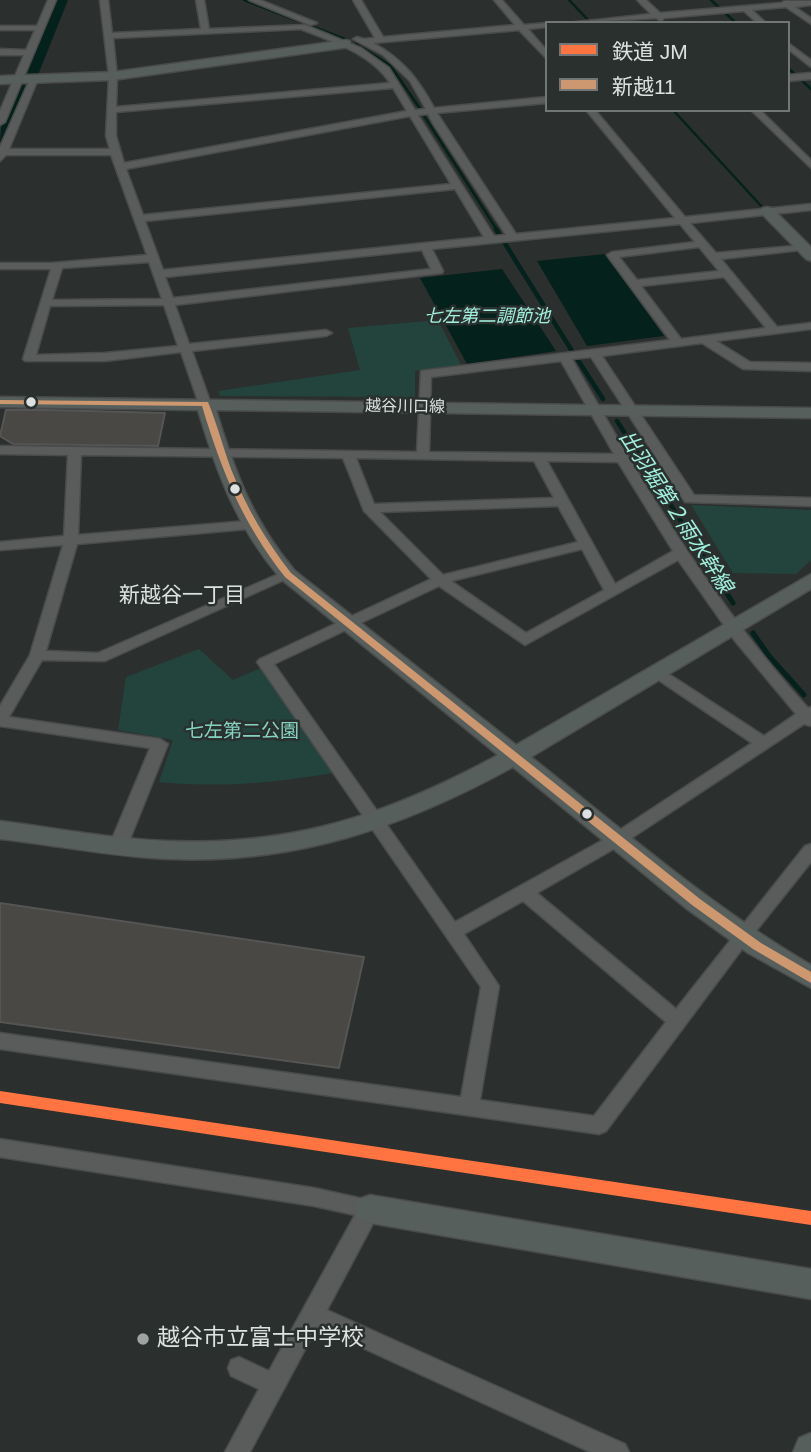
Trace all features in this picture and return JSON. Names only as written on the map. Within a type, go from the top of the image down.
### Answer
[{"type":"street","points":[[0,122],[52,0]]},
{"type":"street","points":[[104,0],[113,76],[111,136],[119,167],[170,302],[231,488],[248,525],[265,550],[288,575],[618,839],[742,936],[811,978]]},
{"type":"street","points":[[200,0],[205,31]]},
{"type":"street","points":[[253,0],[364,41],[399,64],[414,80],[513,238]]},
{"type":"street","points":[[357,0],[380,39]]},
{"type":"street","points":[[498,0],[545,56]]},
{"type":"street","points":[[641,0],[664,21]]},
{"type":"street","points":[[597,21],[746,9],[785,3],[811,3]]},
{"type":"street","points":[[785,3],[811,22]]},
{"type":"street","points":[[746,9],[760,21]]},
{"type":"street","points":[[0,80],[113,76],[380,39],[545,25]]},
{"type":"street","points":[[108,36],[302,27],[346,44],[378,63],[396,85],[491,240]]},
{"type":"street","points":[[0,28],[40,28]]},
{"type":"street","points":[[790,47],[811,64]]},
{"type":"street","points":[[0,52],[30,53]]},
{"type":"street","points":[[790,78],[811,76]]},
{"type":"street","points":[[34,79],[2,155],[115,152]]},
{"type":"street","points":[[113,110],[396,85]]},
{"type":"street","points":[[119,167],[413,113],[545,100]]},
{"type":"street","points":[[592,112],[774,330]]},
{"type":"street","points":[[757,112],[811,165]]},
{"type":"street","points":[[138,219],[458,186]]},
{"type":"street","points":[[159,274],[811,207]]},
{"type":"street","points":[[767,211],[806,251]]},
{"type":"street","points":[[677,342],[612,256],[702,244]]},
{"type":"street","points":[[46,303],[170,302],[438,271],[426,247]]},
{"type":"street","points":[[712,257],[806,251]]},
{"type":"street","points":[[0,266],[57,266],[153,258]]},
{"type":"street","points":[[57,266],[29,359],[105,358],[326,333]]},
{"type":"street","points":[[634,284],[726,273]]},
{"type":"street","points":[[423,455],[425,374],[811,326]]},
{"type":"street","points":[[704,339],[747,366],[811,367]]},
{"type":"street","points":[[594,353],[690,499],[811,502]]},
{"type":"street","points":[[453,932],[618,839],[810,716],[731,627],[622,458],[564,356]]},
{"type":"street","name":"越谷川口線","points":[[0,402],[811,413]]},
{"type":"street","points":[[0,450],[622,458]]},
{"type":"street","points":[[75,451],[71,540],[37,654],[0,720],[160,744],[120,844]]},
{"type":"street","points":[[348,454],[369,508],[440,580],[525,640],[682,552]]},
{"type":"street","points":[[538,457],[612,592]]},
{"type":"street","points":[[369,508],[563,502]]},
{"type":"street","points":[[0,546],[248,525]]},
{"type":"street","points":[[469,1106],[490,986],[265,662],[440,580],[586,544]]},
{"type":"street","points":[[37,654],[100,658],[288,575]]},
{"type":"street","points":[[0,830],[167,849],[214,850],[298,842],[376,822],[445,794],[515,756],[810,582]]},
{"type":"street","points":[[656,672],[765,744]]},
{"type":"street","points":[[0,1041],[599,1125],[742,936],[811,850]]},
{"type":"street","points":[[524,892],[677,1021]]},
{"type":"street","points":[[0,1148],[314,1197],[370,1209],[811,1284]]},
{"type":"street","points":[[237,1452],[370,1209]]},
{"type":"street","points":[[313,1314],[581,1444],[617,1452]]},
{"type":"street","points":[[239,1368],[274,1385]]},
{"type":"green space","points":[[438,320],[461,365],[415,371],[415,397],[220,396],[218,391],[360,370],[348,328]]},
{"type":"green space","points":[[691,505],[811,510],[811,560],[796,574],[733,573]]},
{"type":"green space","name":"七左第二公園","points":[[199,649],[233,680],[263,667],[334,773],[247,784],[159,782],[173,740],[118,730],[126,677]]},
{"type":"water","points":[[605,254],[664,336],[587,346],[537,261]]},
{"type":"water","name":"七左第二調節池","points":[[502,269],[556,351],[467,364],[420,278]]},
{"type":"building","points":[[6,410],[165,413],[158,446],[13,444],[0,436]]},
{"type":"building","points":[[0,903],[364,957],[339,1068],[0,1022]]},
{"type":"waterway","points":[[29,75],[60,0]]},
{"type":"waterway","name":"出羽堀第２雨水幹線","points":[[244,0],[350,41]]},
{"type":"waterway","points":[[569,0],[589,21]]},
{"type":"waterway","points":[[711,0],[734,21]]},
{"type":"waterway","name":"出羽堀第２雨水幹線","points":[[356,44],[390,65],[421,110]]},
{"type":"waterway","points":[[790,70],[811,89]]},
{"type":"waterway","points":[[0,142],[26,83]]},
{"type":"waterway","points":[[675,112],[763,208]]},
{"type":"waterway","name":"出羽堀第２雨水幹線","points":[[423,114],[497,230]]},
{"type":"waterway","name":"出羽堀第２雨水幹線","points":[[496,229],[499,234]]},
{"type":"waterway","name":"出羽堀第２雨水幹線","points":[[504,242],[572,351]]},
{"type":"waterway","name":"出羽堀第２雨水幹線","points":[[576,357],[603,399]]},
{"type":"waterway","name":"出羽堀第２雨水幹線","points":[[617,421],[688,532]]},
{"type":"waterway","name":"出羽堀第２雨水幹線","points":[[687,531],[733,603]]},
{"type":"waterway","name":"出羽堀第２雨水幹線","points":[[753,633],[769,656],[804,695]]},
{"type":"rail line","name":"JM","points":[[0,1097],[811,1218]]},
{"type":"transit line","name":"新越11","points":[[0,402],[205,404]]},
{"type":"transit line","name":"新越11","points":[[205,404],[228,473],[247,515],[288,575],[696,902],[757,946],[811,978]]},
{"type":"place","name":"越谷市立富士中学校","points":[[143,1339]]},
{"type":"district","name":"新越谷一丁目","points":[[182,596]]}]
